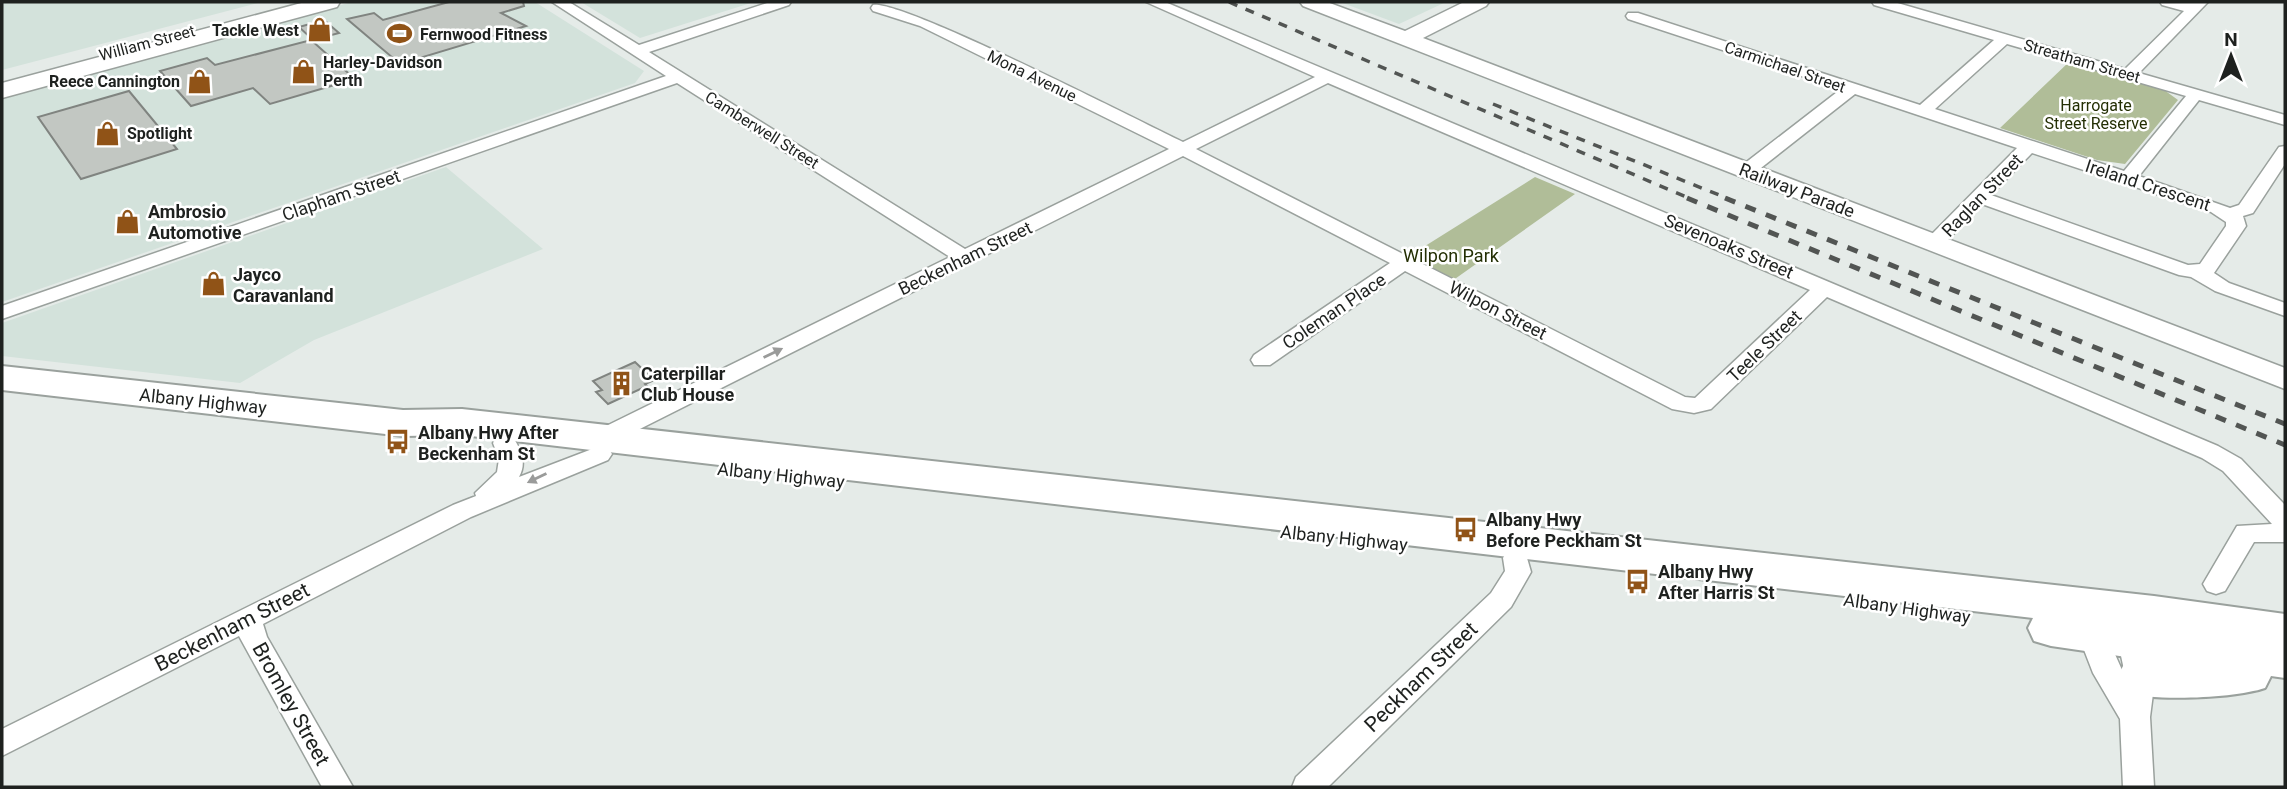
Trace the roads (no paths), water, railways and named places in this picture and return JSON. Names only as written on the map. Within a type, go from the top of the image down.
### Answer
[{"type":"highway","name":"Albany Highway","points":[[2,378],[403,423],[462,422],[601,446],[2123,643],[2285,659]]},
{"type":"highway","name":"Albany Highway","points":[[403,423],[449,437],[505,443],[601,446],[1516,558],[2123,643],[2285,632]]},
{"type":"highway","points":[[2123,643],[2227,673],[2285,674]]},
{"type":"main road","name":"William Street","points":[[2,83],[292,2]]},
{"type":"main road","name":"William Street","points":[[2,91],[329,2]]},
{"type":"street","name":"Camberwell Street","points":[[559,2],[965,258]]},
{"type":"street","points":[[637,51],[785,2]]},
{"type":"street","name":"Sevenoaks Street","points":[[1153,2],[2210,452],[2232,465],[2285,521]]},
{"type":"street","name":"Railway Parade","points":[[1310,2],[2285,379]]},
{"type":"street","points":[[1406,39],[1479,2]]},
{"type":"street","name":"Streatham Street","points":[[1879,2],[2285,120]]},
{"type":"street","points":[[2166,2],[2198,5]]},
{"type":"street","points":[[2129,74],[2198,5]]},
{"type":"street","name":"Mona Avenue","points":[[878,8],[925,23],[1183,149]]},
{"type":"street","name":"Carmichael Street","points":[[1633,16],[1853,88]]},
{"type":"street","points":[[1923,111],[2005,38]]},
{"type":"street","name":"Beckenham Street","points":[[462,511],[492,501],[1327,76]]},
{"type":"street","name":"Clapham Street","points":[[2,313],[679,77]]},
{"type":"street","name":"Carmichael Street","points":[[1746,171],[1853,88]]},
{"type":"street","name":"Ireland Crescent","points":[[1853,88],[2229,214],[2236,220],[2236,226],[2209,267],[2197,272]]},
{"type":"street","points":[[2127,178],[2196,94]]},
{"type":"street","name":"Raglan Street","points":[[1934,243],[2029,146]]},
{"type":"street","name":"Wilpon Street","points":[[1183,149],[1680,404],[1703,404]]},
{"type":"street","points":[[2229,214],[2246,209],[2285,150]]},
{"type":"street","points":[[1979,197],[2174,267],[2197,272],[2222,288],[2285,310]]},
{"type":"street","name":"Coleman Place","points":[[1262,360],[1405,262]]},
{"type":"street","name":"Teele Street","points":[[1703,404],[1824,288]]},
{"type":"street","name":"Beckenham Street","points":[[2,743],[462,511],[509,476],[512,461],[505,443]]},
{"type":"street","points":[[2216,584],[2246,533],[2285,533]]},
{"type":"street","name":"Peckham Street","points":[[1307,787],[1502,600],[1518,572],[1516,558]]},
{"type":"street","name":"Bromley Street","points":[[248,619],[254,639],[338,787]]},
{"type":"street","points":[[2139,787],[2123,643],[2285,621]]},
{"type":"railway","points":[[1229,2],[1691,199]]},
{"type":"railway","points":[[1493,104],[1729,199]]},
{"type":"railway","points":[[1687,198],[2285,445]]},
{"type":"railway","points":[[1725,198],[2285,424]]},
{"type":"place","name":"Tackle West","points":[[319,30]]},
{"type":"place","name":"Fernwood Fitness","points":[[400,34]]},
{"type":"place","name":"Harley-Davidson Perth","points":[[303,71]]},
{"type":"place","name":"Reece Cannington","points":[[200,81]]},
{"type":"place","name":"Spotlight","points":[[107,133]]},
{"type":"place","name":"Ambrosio Automotive","points":[[128,221]]},
{"type":"place","name":"Jayco Caravanland","points":[[213,284]]},
{"type":"place","name":"Caterpillar Club House","points":[[621,383]]},
{"type":"place","name":"Albany Hwy After Beckenham St","points":[[398,442]]},
{"type":"place","name":"Albany Hwy Before Peckham St","points":[[1466,529]]},
{"type":"place","name":"Albany Hwy After Harris St","points":[[1638,581]]},
{"type":"park label","name":"Harrogate Street Reserve","points":[[2096,114]]},
{"type":"park label","name":"Wilpon Park","points":[[1451,255]]}]
